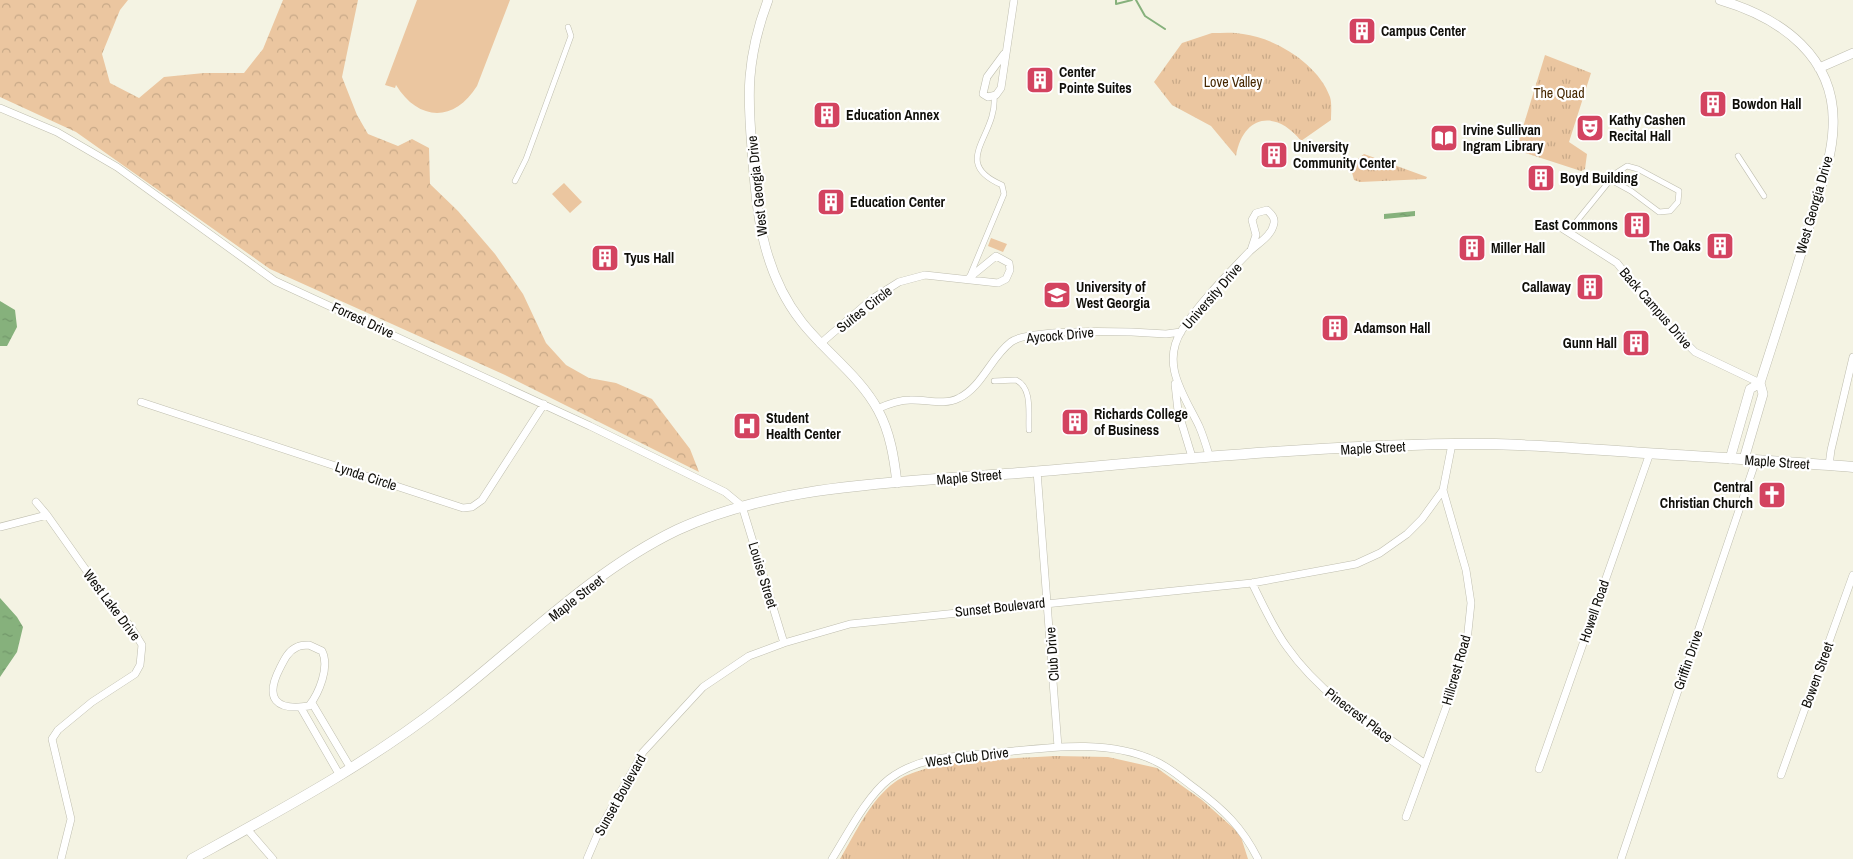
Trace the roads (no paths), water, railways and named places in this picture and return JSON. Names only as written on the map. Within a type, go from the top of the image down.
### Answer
[{"type":"main road","name":"Maple Street","points":[[192,859],[247,829],[339,774],[445,703],[581,593],[639,552],[675,531],[742,506],[788,496],[897,483],[1209,455],[1452,444],[1544,446],[1853,467]]},
{"type":"street","name":"West Georgia Drive","points":[[768,0],[754,50],[750,77],[752,143],[760,234],[780,288],[800,320],[866,392],[877,409],[889,438],[897,483]]},
{"type":"street","points":[[1004,54],[987,77],[982,90],[988,96],[994,96],[998,93],[1002,82],[1004,54],[1014,0]]},
{"type":"street","name":"West Georgia Drive","points":[[1723,0],[1760,15],[1783,27],[1798,40],[1819,68],[1831,102],[1834,127],[1832,144],[1792,283],[1760,383],[1763,394],[1744,459]]},
{"type":"street","points":[[515,181],[526,159],[570,36],[568,27]]},
{"type":"street","points":[[1819,68],[1853,53]]},
{"type":"street","points":[[969,278],[1004,194],[1002,184],[985,178],[978,168],[976,157],[993,119],[994,96]]},
{"type":"street","name":"Forrest Drive","points":[[0,108],[57,132],[117,167],[275,281],[544,404],[726,492],[742,506]]},
{"type":"street","points":[[1738,156],[1764,196]]},
{"type":"street","points":[[1568,232],[1611,180],[1627,166],[1638,169],[1679,191],[1678,202],[1670,211],[1659,212],[1631,191],[1611,180]]},
{"type":"street","name":"University Drive","points":[[1209,455],[1199,427],[1175,381],[1172,360],[1174,346],[1181,332],[1251,250],[1265,238],[1274,222],[1273,216],[1267,210],[1256,213],[1252,220],[1256,235],[1251,250]]},
{"type":"street","name":"Back Campus Drive","points":[[1557,225],[1617,263],[1660,317],[1695,352],[1760,383]]},
{"type":"street","name":"Suites Circle","points":[[820,344],[872,299],[899,282],[925,275],[998,282],[1006,279],[1010,270],[1009,262],[996,256],[969,278]]},
{"type":"street","name":"Aycock Drive","points":[[877,409],[894,402],[910,400],[942,402],[959,398],[975,384],[1003,350],[1016,339],[1072,332],[1166,334],[1181,332]]},
{"type":"street","points":[[1829,465],[1830,450],[1853,357]]},
{"type":"street","points":[[994,381],[1016,380],[1023,386],[1028,400],[1029,430]]},
{"type":"street","points":[[1175,381],[1178,411],[1192,457]]},
{"type":"street","points":[[1730,459],[1750,388],[1760,383]]},
{"type":"street","name":"Lynda Circle","points":[[141,402],[463,508],[472,507],[482,500],[544,404]]},
{"type":"street","name":"Sunset Boulevard","points":[[587,859],[600,830],[643,752],[703,687],[749,656],[784,643],[850,624],[1252,583],[1356,564],[1380,553],[1407,534],[1422,519],[1443,490],[1452,444]]},
{"type":"street","name":"Howell Road","points":[[1539,769],[1650,453]]},
{"type":"street","name":"Griffin Drive","points":[[1621,859],[1756,460]]},
{"type":"street","name":"Club Drive","points":[[1037,471],[1058,747]]},
{"type":"street","name":"Hillcrest Road","points":[[1406,817],[1451,694],[1467,640],[1471,602],[1466,570],[1443,490]]},
{"type":"street","points":[[0,527],[47,515],[36,502]]},
{"type":"street","name":"Louise Street","points":[[742,506],[784,643]]},
{"type":"street","name":"West Lake Drive","points":[[47,515],[103,594],[131,626],[142,646],[142,656],[135,674],[92,702],[58,730],[52,738],[71,818],[62,859]]},
{"type":"street","name":"Bowen Street","points":[[1781,775],[1853,575]]},
{"type":"street","name":"Pinecrest Place","points":[[1252,583],[1287,647],[1307,672],[1331,696],[1424,764]]},
{"type":"street","points":[[302,645],[318,648],[322,651],[325,661],[312,702],[309,706],[301,708],[280,704],[273,698],[271,690],[287,654],[302,645]]},
{"type":"street","points":[[312,702],[350,767]]},
{"type":"street","points":[[301,708],[339,774]]},
{"type":"street","name":"West Club Drive","points":[[832,859],[862,811],[888,779],[915,764],[943,758],[1058,747],[1111,749],[1137,754],[1156,761],[1215,802],[1235,823],[1258,859]]},
{"type":"street","points":[[247,829],[273,859]]},
{"type":"water","points":[[1415,211],[1415,216],[1384,219],[1384,214]]},
{"type":"water","points":[[0,301],[15,310],[17,327],[7,346],[0,346]]},
{"type":"water","points":[[0,598],[17,617],[23,627],[17,652],[0,677]]},
{"type":"waterway","points":[[1116,0],[1116,4],[1132,0]]},
{"type":"waterway","points":[[1136,0],[1145,16],[1165,29]]},
{"type":"place","name":"Campus Center","points":[[1362,31]]},
{"type":"place","name":"Center Pointe Suites","points":[[1040,80]]},
{"type":"place","name":"Bowdon Hall","points":[[1713,104]]},
{"type":"place","name":"Education Annex","points":[[827,115]]},
{"type":"place","name":"Kathy Cashen Recital Hall","points":[[1590,128]]},
{"type":"place","name":"Irvine Sullivan Ingram Library","points":[[1444,138]]},
{"type":"place","name":"University Community Center","points":[[1274,155]]},
{"type":"place","name":"Boyd Building","points":[[1541,178]]},
{"type":"place","name":"Education Center","points":[[831,202]]},
{"type":"place","name":"East Commons","points":[[1637,225]]},
{"type":"place","name":"The Oaks","points":[[1720,246]]},
{"type":"place","name":"Miller Hall","points":[[1472,248]]},
{"type":"place","name":"Tyus Hall","points":[[605,258]]},
{"type":"place","name":"Callaway","points":[[1590,287]]},
{"type":"place","name":"University of West Georgia","points":[[1057,295]]},
{"type":"place","name":"Adamson Hall","points":[[1335,328]]},
{"type":"place","name":"Gunn Hall","points":[[1636,343]]},
{"type":"place","name":"Richards College of Business","points":[[1075,422]]},
{"type":"place","name":"Student Health Center","points":[[747,426]]},
{"type":"place","name":"Central Christian Church","points":[[1772,495]]},
{"type":"park label","name":"Love Valley","points":[[1233,82]]},
{"type":"park label","name":"The Quad","points":[[1559,93]]}]
